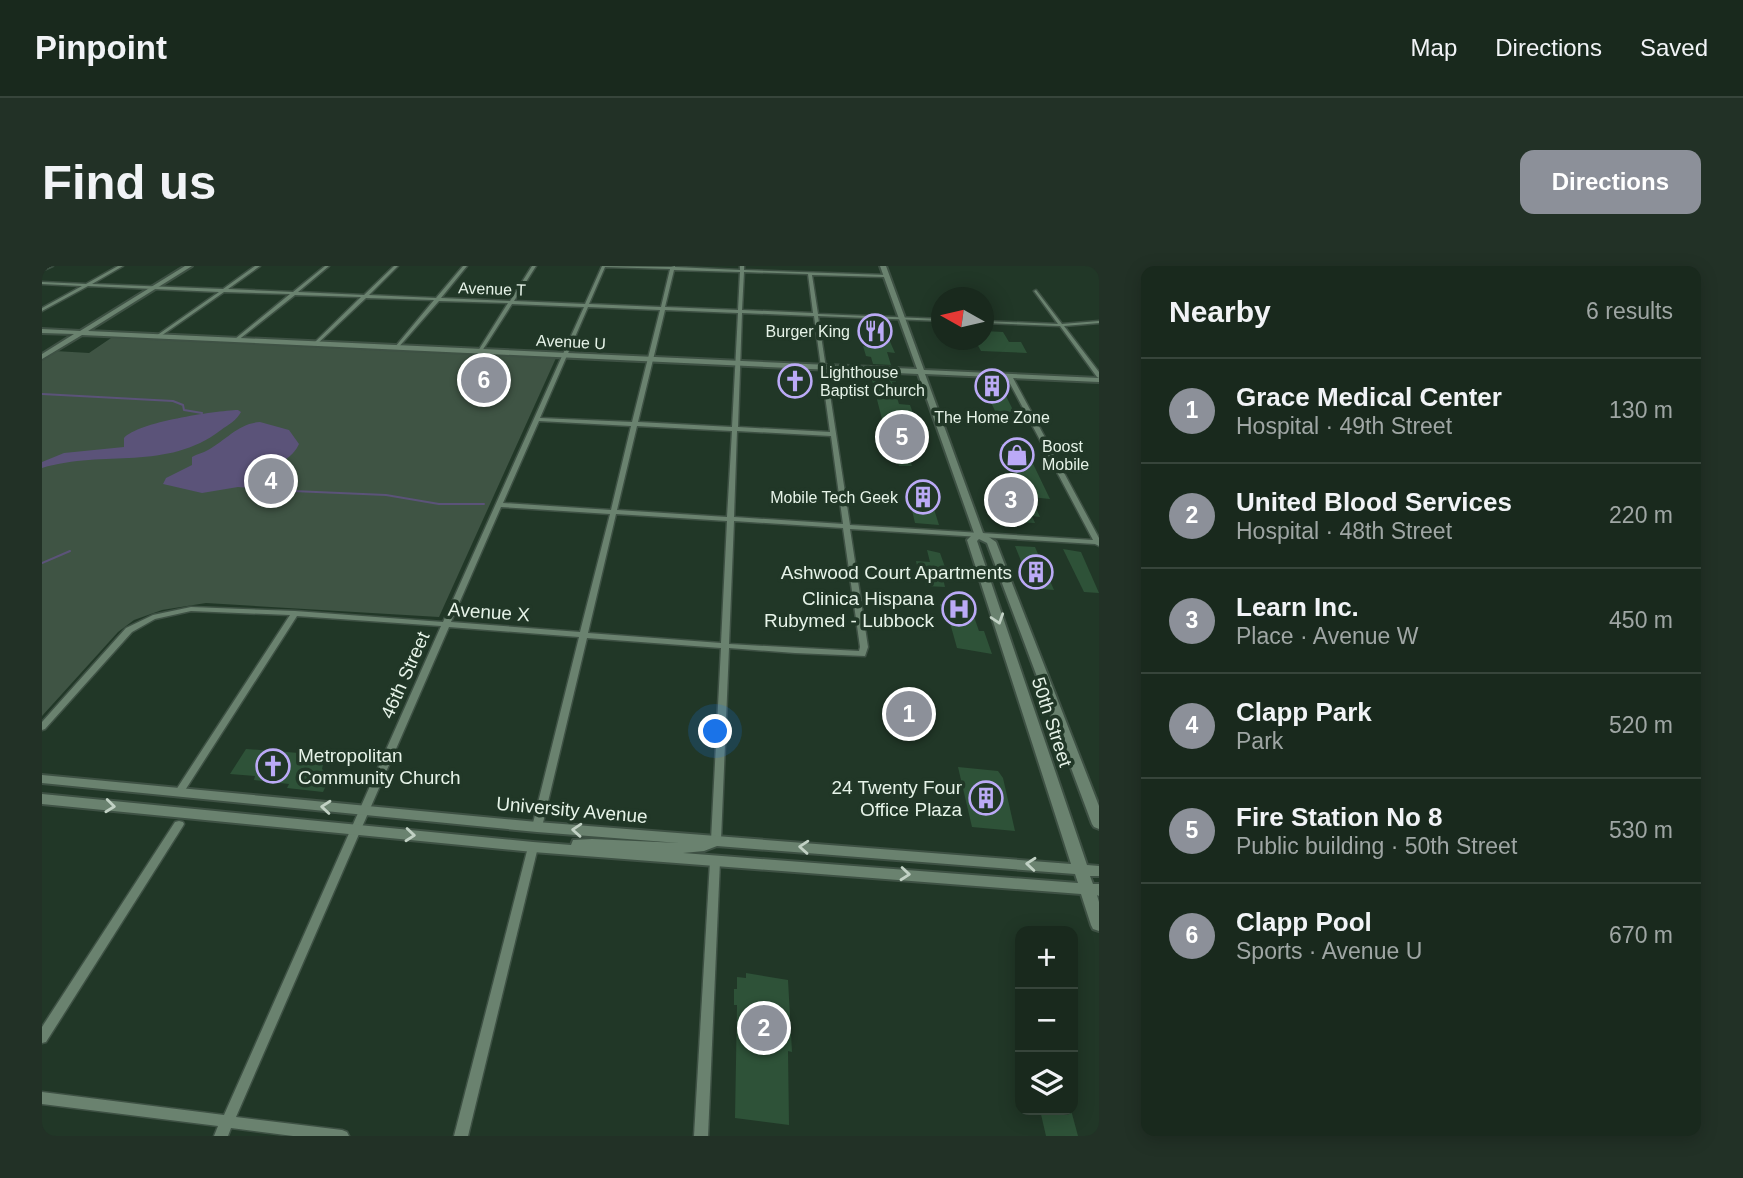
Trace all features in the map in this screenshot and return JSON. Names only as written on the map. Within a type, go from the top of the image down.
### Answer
[{"type":"main road","points":[[42,357],[189,266]]},
{"type":"main road","name":"50th Street","points":[[883,266],[979,534],[991,542],[1099,824]]},
{"type":"main road","name":"Avenue U","points":[[42,331],[1099,378]]},
{"type":"main road","name":"50th Street","points":[[979,534],[972,540],[1080,869],[1093,889],[1099,925]]},
{"type":"main road","name":"University Avenue","points":[[42,779],[537,827],[1099,871]]},
{"type":"main road","name":"University Avenue","points":[[42,799],[533,846],[1093,889]]},
{"type":"main road","points":[[533,846],[601,842],[699,849],[716,840]]},
{"type":"main road","points":[[857,850],[860,870]]},
{"type":"street","points":[[42,271],[51,266]]},
{"type":"street","points":[[42,310],[121,266]]},
{"type":"street","points":[[158,337],[258,266]]},
{"type":"street","points":[[236,340],[327,266]]},
{"type":"street","points":[[316,344],[396,266]]},
{"type":"street","points":[[397,348],[466,266]]},
{"type":"street","points":[[480,351],[534,266]]},
{"type":"street","points":[[605,266],[742,268],[886,276]]},
{"type":"street","name":"46th Street","points":[[221,1136],[605,266]]},
{"type":"street","points":[[537,827],[672,267]]},
{"type":"street","points":[[716,840],[742,268]]},
{"type":"street","points":[[812,271],[846,526]]},
{"type":"street","name":"Avenue T","points":[[42,283],[931,319]]},
{"type":"street","points":[[1036,291],[1099,378]]},
{"type":"street","points":[[994,322],[1061,325],[1099,322]]},
{"type":"street","points":[[1009,376],[1099,543]]},
{"type":"street","points":[[536,419],[833,435]]},
{"type":"street","points":[[499,505],[1099,543]]},
{"type":"street","name":"Avenue X","points":[[42,727],[129,630],[153,617],[180,610],[212,608],[295,613],[862,654],[864,647],[846,526]]},
{"type":"street","points":[[179,793],[295,613]]},
{"type":"street","points":[[42,1038],[179,824]]},
{"type":"street","points":[[461,1136],[533,846]]},
{"type":"street","points":[[701,1136],[715,861]]},
{"type":"street","points":[[42,1098],[342,1136]]},
{"type":"green space","points":[[114,336],[556,358],[439,617],[206,603],[162,610],[134,620],[118,632],[42,716],[42,359],[55,351],[89,353]]},
{"type":"shaded area","points":[[238,410],[241,412],[239,415],[227,426],[200,443],[179,451],[134,458],[89,460],[42,468],[42,462],[64,453],[124,447],[124,438],[132,432],[160,422]]},
{"type":"shaded area","points":[[260,422],[289,430],[299,444],[288,458],[262,471],[252,481],[255,484],[294,489],[292,492],[238,487],[202,493],[163,484],[166,478],[192,465],[192,457],[208,450],[246,425]]},
{"type":"building","points":[[864,329],[885,330],[895,353],[887,352],[891,365],[873,364],[871,357],[866,356],[863,346],[868,347]]},
{"type":"building","points":[[994,332],[1003,332],[1009,342],[1021,342],[1027,353],[981,351],[994,350]]},
{"type":"building","name":"Lighthouse Baptist Church","points":[[784,371],[805,374],[806,384],[803,384],[802,392],[784,391]]},
{"type":"building","points":[[894,375],[896,382],[892,382],[899,404],[910,405],[914,416],[909,416],[922,453],[908,453],[912,466],[899,466],[887,424],[883,423],[871,376]]},
{"type":"building","points":[[981,381],[999,382],[1014,412],[995,411]]},
{"type":"building","points":[[1001,444],[1024,445],[1050,499],[1031,497],[1040,517],[1032,516],[1035,523],[1016,522],[1018,526],[1009,525],[997,495],[1026,497]]},
{"type":"building","points":[[914,495],[930,496],[939,525],[915,523],[911,506],[917,507]]},
{"type":"building","points":[[1015,546],[1035,547],[1054,590],[1032,588]]},
{"type":"building","points":[[1063,549],[1081,552],[1099,593],[1084,592]]},
{"type":"building","points":[[927,550],[940,553],[945,567],[952,568],[955,579],[943,578],[945,587],[926,586],[924,576],[919,576],[916,561],[930,562]]},
{"type":"building","points":[[940,604],[975,607],[977,615],[973,614],[979,631],[984,631],[992,654],[957,648],[947,612],[942,612]]},
{"type":"building","points":[[246,749],[325,755],[322,769],[330,777],[323,792],[287,788],[289,784],[254,780],[255,776],[230,774]]},
{"type":"building","name":"24 Twenty Four Office Plaza","points":[[958,767],[998,771],[1003,778],[1015,831],[972,827]]},
{"type":"building","points":[[746,973],[788,980],[792,1052],[788,1051],[789,1125],[735,1118],[737,1005],[734,1005],[734,989],[737,989],[737,977],[746,978]]},
{"type":"building","points":[[1041,1115],[1072,1115],[1078,1136],[1046,1136]]},
{"type":"waterway","points":[[42,394],[173,401],[183,405],[184,410],[202,413]]},
{"type":"waterway","points":[[293,491],[386,495],[439,504],[484,504]]},
{"type":"waterway","points":[[42,563],[70,551]]},
{"type":"place","name":"Burger King","points":[[875,331]]},
{"type":"place","name":"Clapp Pool","points":[[484,380]]},
{"type":"place","name":"Lighthouse Baptist Church","points":[[795,381]]},
{"type":"place","name":"The Home Zone","points":[[992,386]]},
{"type":"place","name":"Fire Station No 8","points":[[902,437]]},
{"type":"place","name":"Boost Mobile","points":[[1017,455]]},
{"type":"place","name":"Clapp Park","points":[[271,481]]},
{"type":"place","name":"Mobile Tech Geek","points":[[923,497]]},
{"type":"place","name":"Learn Inc.","points":[[1011,500]]},
{"type":"place","name":"Ashwood Court Apartments","points":[[1036,572]]},
{"type":"place","name":"Clinica Hispana Rubymed - Lubbock","points":[[959,609]]},
{"type":"place","name":"Grace Medical Center","points":[[909,714]]},
{"type":"place","name":"Metropolitan Community Church","points":[[273,766]]},
{"type":"place","name":"24 Twenty Four Office Plaza","points":[[986,798]]},
{"type":"place","name":"United Blood Services","points":[[764,1028]]}]
